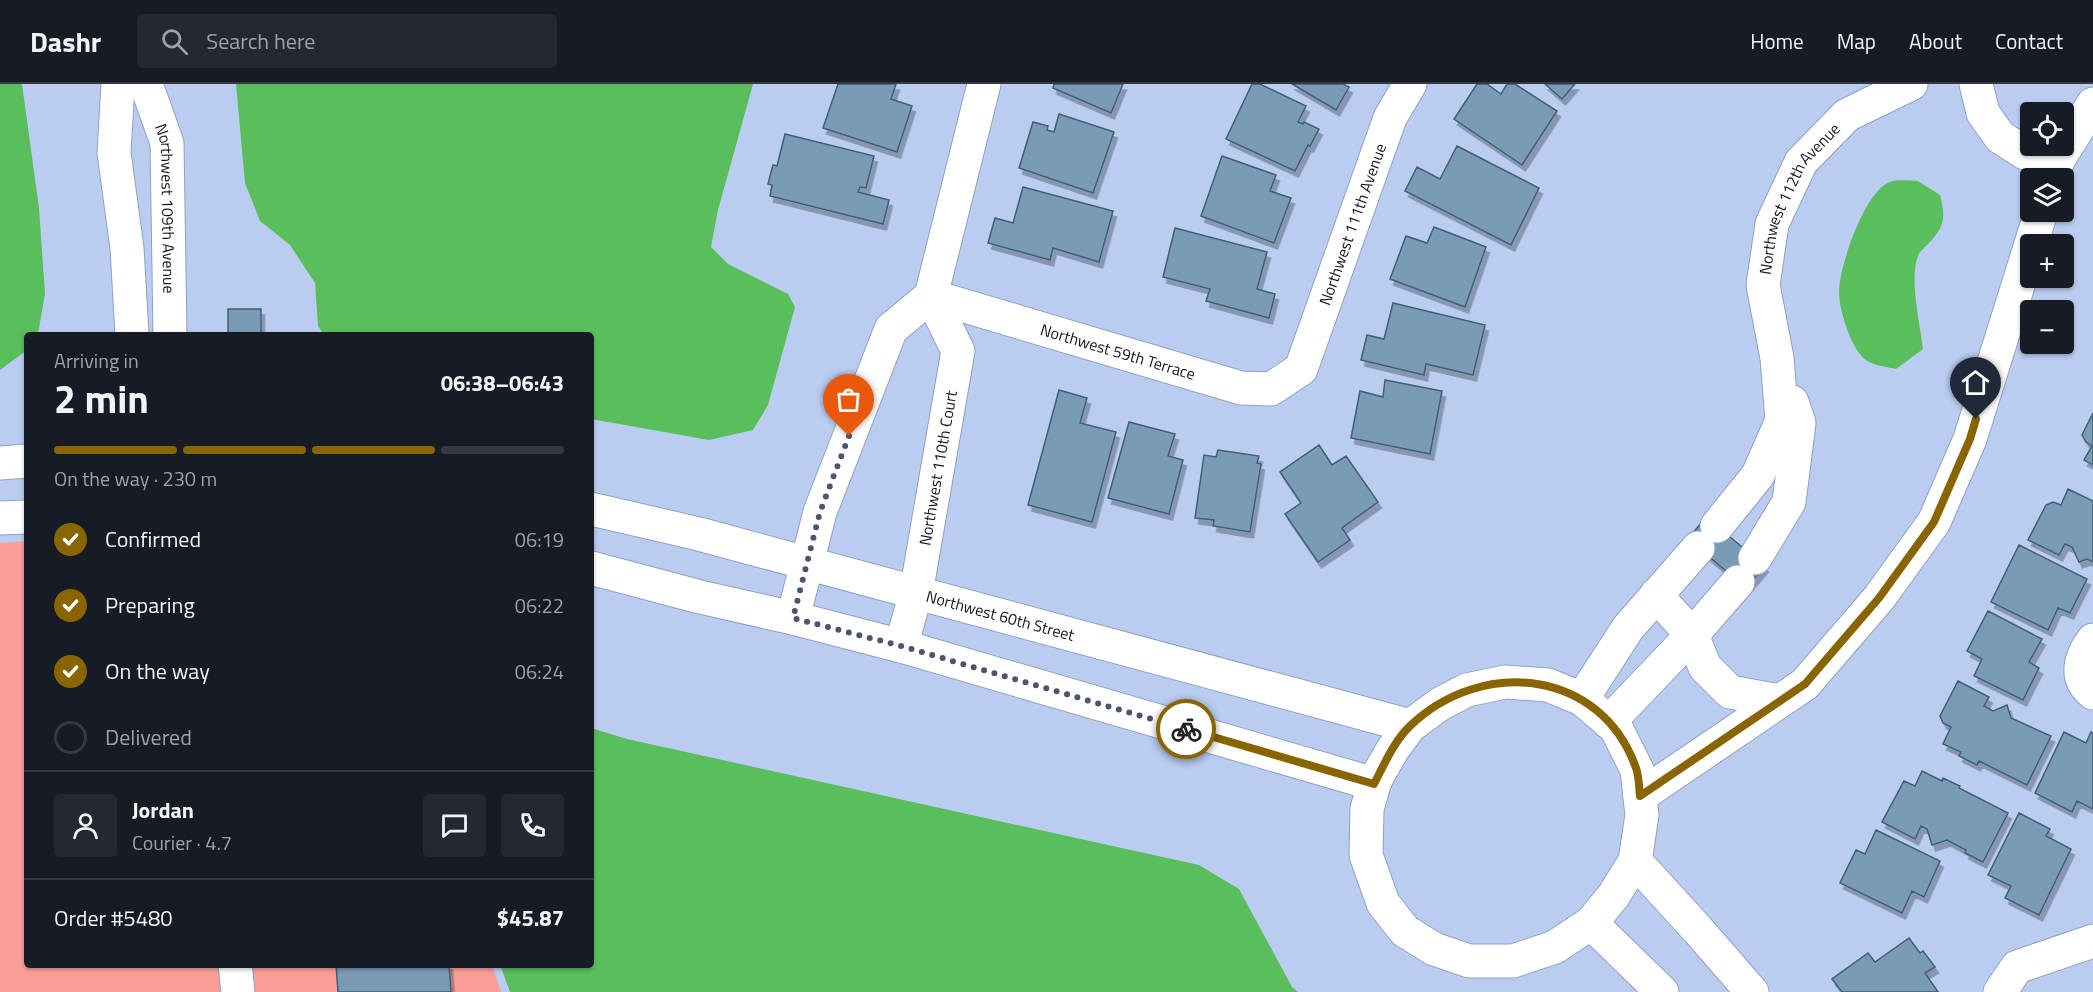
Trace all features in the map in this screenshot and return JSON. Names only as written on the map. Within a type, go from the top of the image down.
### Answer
[{"type":"street","points":[[118,84],[114,153],[127,248],[132,332]]},
{"type":"street","name":"Northwest 109th Avenue","points":[[147,84],[167,143],[171,332]]},
{"type":"street","points":[[793,618],[820,512],[891,329],[931,296],[984,84]]},
{"type":"street","name":"Northwest 111th Avenue","points":[[1301,369],[1390,118],[1410,84]]},
{"type":"street","name":"Northwest 112th Avenue","points":[[1582,699],[1628,628],[1758,475],[1782,420],[1776,358],[1763,285],[1772,224],[1801,162],[1847,115],[1911,84]]},
{"type":"street","points":[[1976,84],[1983,113],[2000,137],[2053,168]]},
{"type":"street","points":[[2056,168],[2093,104]]},
{"type":"street","points":[[1640,796],[1805,684],[1872,607],[1934,522],[1970,439],[2038,222]]},
{"type":"street","name":"Northwest 59th Terrace","points":[[931,296],[1241,388],[1271,389],[1301,369]]},
{"type":"street","name":"Northwest 110th Court","points":[[901,646],[916,593],[958,351],[931,296]]},
{"type":"street","name":"Northwest 112th Avenue","points":[[1609,722],[1692,635],[1746,570],[1789,501],[1799,423],[1776,358]]},
{"type":"street","points":[[0,463],[24,460]]},
{"type":"street","name":"Northwest 60th Street","points":[[594,510],[699,534],[1410,726]]},
{"type":"street","points":[[0,518],[24,517]]},
{"type":"street","points":[[594,569],[901,646],[1374,784]]},
{"type":"street","points":[[1656,595],[1692,635],[1705,667],[1730,692],[1780,701]]},
{"type":"street","points":[[2093,640],[2086,649],[2080,667],[2082,680],[2093,693]]},
{"type":"street","points":[[1504,682],[1548,685],[1582,699],[1616,728],[1637,770],[1642,815],[1635,861],[1614,895],[1591,923],[1555,947],[1513,961],[1469,961],[1434,950],[1405,931],[1383,903],[1366,855],[1368,809],[1374,784],[1393,749],[1410,726],[1440,704],[1467,690],[1504,682]]},
{"type":"street","points":[[1635,861],[1752,992]]},
{"type":"street","points":[[1591,923],[1662,992]]},
{"type":"street","points":[[2000,992],[2017,967],[2093,941]]},
{"type":"street","points":[[235,968],[238,992]]},
{"type":"shaded area","points":[[0,84],[22,84],[39,208],[45,294],[38,332],[24,332],[24,352],[0,370]]},
{"type":"shaded area","points":[[236,84],[753,84],[718,210],[711,247],[728,264],[788,294],[795,307],[768,405],[753,430],[709,440],[594,420],[594,332],[322,332],[318,326],[315,283],[290,245],[260,221],[245,183]]},
{"type":"shaded area","points":[[1918,181],[1940,195],[1943,216],[1941,227],[1919,253],[1916,266],[1915,289],[1923,349],[1896,369],[1869,362],[1857,350],[1841,309],[1840,280],[1855,231],[1871,199],[1890,182]]},
{"type":"shaded area","points":[[24,541],[24,968],[493,968],[501,992],[0,992],[0,543]]},
{"type":"shaded area","points":[[594,729],[627,739],[1199,865],[1239,889],[1292,987],[1298,992],[510,992],[501,968],[594,968]]},
{"type":"building","points":[[838,84],[896,84],[891,99],[912,106],[897,152],[823,128]]},
{"type":"building","points":[[1054,84],[1123,84],[1111,113],[1053,88]]},
{"type":"building","points":[[1252,84],[1260,84],[1306,106],[1298,122],[1303,124],[1304,122],[1319,129],[1295,171],[1226,139]]},
{"type":"building","points":[[1292,84],[1343,84],[1349,87],[1336,110]]},
{"type":"building","points":[[1477,84],[1487,84],[1501,94],[1507,84],[1515,84],[1557,111],[1522,165],[1454,119]]},
{"type":"building","points":[[1545,84],[1575,84],[1562,99]]},
{"type":"building","points":[[1059,114],[1114,132],[1093,193],[1019,168],[1033,122],[1048,126],[1047,130],[1054,132]]},
{"type":"building","points":[[785,134],[874,156],[866,188],[860,187],[858,192],[889,200],[883,224],[770,196],[772,185],[768,184],[773,165],[777,166]]},
{"type":"building","points":[[1457,146],[1539,188],[1511,245],[1405,191],[1417,167],[1440,179]]},
{"type":"building","points":[[1222,156],[1276,175],[1270,191],[1291,198],[1274,243],[1201,216]]},
{"type":"building","points":[[1023,187],[1113,211],[1099,262],[1053,248],[1050,260],[988,243],[995,218],[1013,223]]},
{"type":"building","points":[[1434,227],[1486,247],[1465,307],[1390,279],[1406,236],[1427,243]]},
{"type":"building","points":[[1175,228],[1267,252],[1257,289],[1275,294],[1269,318],[1206,301],[1210,289],[1163,277]]},
{"type":"building","points":[[1393,303],[1485,325],[1473,375],[1426,364],[1424,375],[1361,360],[1367,335],[1384,339]]},
{"type":"building","points":[[228,309],[261,309],[261,332],[228,332]]},
{"type":"building","points":[[1385,380],[1442,391],[1430,454],[1351,438],[1360,391],[1383,397]]},
{"type":"building","points":[[1059,390],[1087,398],[1080,423],[1116,432],[1092,522],[1028,505]]},
{"type":"building","points":[[2093,413],[2093,465],[2084,460],[2092,446],[2082,435]]},
{"type":"building","points":[[1129,422],[1175,434],[1168,456],[1183,460],[1169,514],[1108,498]]},
{"type":"building","points":[[1319,445],[1332,465],[1346,456],[1378,502],[1342,528],[1350,540],[1318,562],[1285,514],[1301,503],[1280,472]]},
{"type":"building","points":[[1218,450],[1259,456],[1257,463],[1261,464],[1250,532],[1213,526],[1214,520],[1195,518],[1204,455],[1216,457]]},
{"type":"building","points":[[2068,489],[2093,501],[2093,562],[2087,559],[2079,562],[2072,547],[2065,544],[2059,555],[2028,540],[2046,505],[2053,502],[2061,505]]},
{"type":"building","points":[[1706,517],[1765,566],[1746,588],[1688,539]]},
{"type":"building","points":[[2019,545],[2087,579],[2070,613],[2058,608],[2048,630],[1991,602]]},
{"type":"building","points":[[1988,611],[2042,639],[2029,662],[2039,668],[2023,700],[1974,676],[1982,659],[1967,651]]},
{"type":"building","points":[[1958,681],[1989,697],[1984,706],[1993,711],[2007,705],[2011,718],[2051,736],[2027,785],[1979,761],[1977,765],[1959,756],[1961,752],[1943,744],[1951,727],[1943,723],[1940,716]]},
{"type":"building","points":[[2064,732],[2086,743],[2091,732],[2093,733],[2093,809],[2077,801],[2072,812],[2035,793]]},
{"type":"building","points":[[1922,771],[1942,781],[1943,778],[1960,786],[1959,788],[2008,813],[1983,862],[1947,840],[1932,845],[1927,829],[1921,826],[1915,839],[1882,822],[1904,781],[1915,786]]},
{"type":"building","points":[[2019,813],[2050,829],[2046,836],[2071,849],[2039,915],[2005,898],[2011,886],[1988,875]]},
{"type":"building","points":[[1876,830],[1940,861],[1924,897],[1912,891],[1902,913],[1840,883],[1856,850],[1865,854]]},
{"type":"building","points":[[1909,938],[1920,953],[1923,951],[1935,967],[1925,973],[1938,992],[1842,992],[1832,979],[1868,953],[1875,962]]},
{"type":"building","points":[[336,968],[449,968],[451,992],[338,992]]},
{"type":"way so far","points":[[849,436],[820,512],[793,618],[901,646],[1186,729]]},
{"type":"route","points":[[1186,729],[1374,784],[1393,749],[1410,726],[1440,704],[1467,690],[1504,682],[1548,685],[1582,699],[1616,728],[1637,770],[1640,796],[1805,684],[1879,598],[1934,522],[1970,439],[1976,419]]}]
